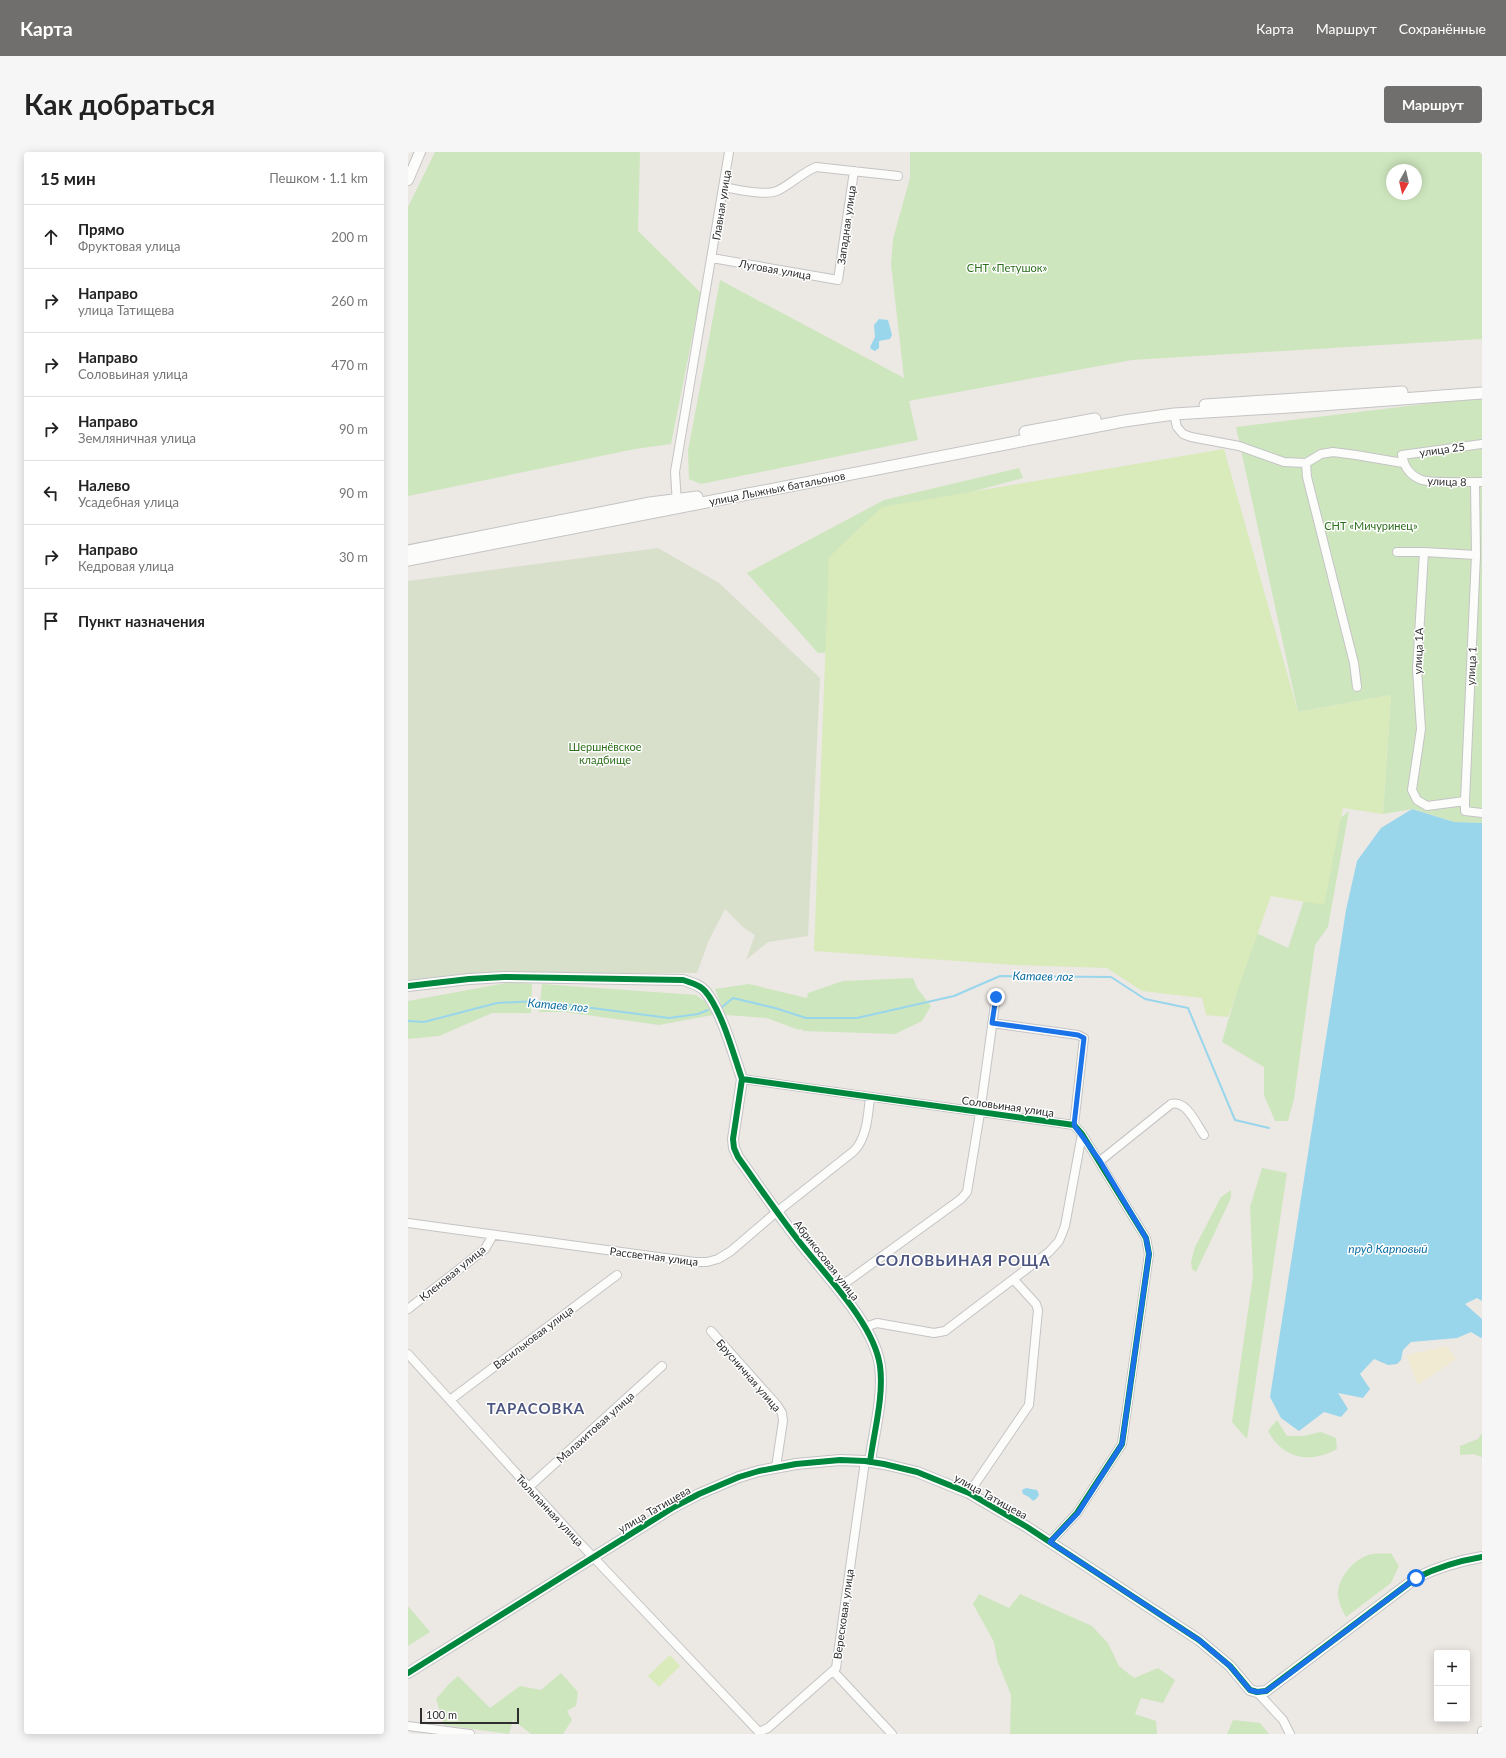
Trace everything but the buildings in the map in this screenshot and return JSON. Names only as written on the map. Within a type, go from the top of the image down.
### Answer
[{"type":"main road","points":[[1145,414],[1240,402],[1482,387]]},
{"type":"main road","points":[[1145,414],[1174,414],[1329,405],[1482,393]]},
{"type":"main road","name":"улица Лыжных батальонов","points":[[408,560],[677,504],[710,495],[1089,420],[1145,414]]},
{"type":"main road","name":"улица Лыжных батальонов","points":[[408,551],[650,503],[677,504]]},
{"type":"street","points":[[408,180],[420,152]]},
{"type":"street","name":"Главная улица","points":[[677,504],[674,472],[712,258],[729,152]]},
{"type":"street","points":[[724,187],[767,193],[778,191],[805,172],[816,167],[898,176]]},
{"type":"street","name":"Западная улица","points":[[838,280],[854,171]]},
{"type":"street","name":"Луговая улица","points":[[712,258],[838,280]]},
{"type":"street","points":[[1174,414],[1177,427],[1183,434],[1191,437],[1239,446],[1284,462],[1306,463],[1321,454],[1333,452],[1356,454],[1403,464]]},
{"type":"street","name":"улица 25","points":[[1403,464],[1402,455],[1482,444]]},
{"type":"street","points":[[1306,463],[1307,478],[1354,663],[1357,687]]},
{"type":"street","name":"улица 8","points":[[1403,464],[1412,474],[1424,481],[1478,482]]},
{"type":"street","name":"улица 1","points":[[1464,801],[1476,555],[1478,482]]},
{"type":"street","points":[[1397,552],[1476,555]]},
{"type":"street","name":"улица 1А","points":[[1424,552],[1417,669],[1421,729],[1412,790],[1417,800],[1427,806],[1464,801]]},
{"type":"street","points":[[1464,801],[1465,811],[1482,813]]},
{"type":"street","points":[[408,986],[469,979],[504,977],[683,980],[693,983],[705,991],[716,1011],[742,1080]]},
{"type":"street","points":[[837,1289],[964,1196],[969,1186],[996,997]]},
{"type":"street","points":[[992,1023],[1078,1035],[1084,1038],[1074,1125],[1082,1134],[1100,1161],[1146,1238],[1149,1254],[1122,1444],[1078,1513],[1050,1542]]},
{"type":"street","name":"Соловьиная улица","points":[[742,1080],[1074,1125]]},
{"type":"street","name":"Абрикосовая улица","points":[[742,1080],[733,1139],[734,1148],[738,1157],[777,1212],[865,1327],[878,1355],[881,1386],[867,1462]]},
{"type":"street","name":"Рассветная улица","points":[[408,1223],[695,1262],[707,1262],[718,1259],[731,1251],[858,1147],[867,1119],[870,1097]]},
{"type":"street","points":[[1100,1161],[1166,1106],[1175,1103],[1183,1105],[1204,1135]]},
{"type":"street","points":[[865,1327],[876,1323],[934,1333],[945,1331],[1049,1252],[1059,1240],[1065,1226],[1082,1134]]},
{"type":"street","name":"Кленовая улица","points":[[408,1308],[485,1250],[493,1235]]},
{"type":"street","name":"Васильковая улица","points":[[450,1400],[616,1275]]},
{"type":"street","points":[[968,1493],[1029,1405],[1038,1310],[1036,1304],[1014,1280]]},
{"type":"street","name":"Брусничная улица","points":[[711,1331],[778,1405],[782,1413],[783,1421],[776,1467]]},
{"type":"street","name":"Тюльпанная улица","points":[[408,1354],[529,1487],[760,1733]]},
{"type":"street","name":"Малахитовая улица","points":[[529,1487],[662,1366]]},
{"type":"street","name":"улица Татищева","points":[[408,1673],[594,1556],[669,1510],[699,1494],[739,1477],[776,1467],[814,1462],[867,1462],[916,1472],[968,1493],[1050,1542],[1199,1640],[1230,1666],[1250,1690],[1257,1692]]},
{"type":"street","name":"Вересковая улица","points":[[760,1733],[768,1728],[836,1668],[867,1462]]},
{"type":"street","points":[[1257,1692],[1266,1691],[1280,1681],[1416,1578],[1435,1569],[1482,1557]]},
{"type":"street","points":[[832,1671],[892,1734]]},
{"type":"street","points":[[1257,1692],[1283,1720],[1290,1734]]},
{"type":"street","points":[[408,1726],[470,1734]]},
{"type":"green space","points":[[435,152],[640,152],[638,231],[701,293],[671,444],[635,449],[408,496],[408,207]]},
{"type":"green space","name":"СНТ «Петушок»","points":[[910,152],[1482,152],[1482,339],[1132,360],[909,401],[918,440],[701,484],[689,479],[688,451],[720,280],[904,378],[891,264],[893,239],[910,178]]},
{"type":"green space","name":"СНТ «Мичуринец»","points":[[1482,397],[1482,823],[1454,822],[1412,809],[1383,814],[1391,695],[1298,712],[1236,427]]},
{"type":"green space","points":[[1224,449],[1298,712],[1391,695],[1383,814],[1343,808],[1324,905],[1271,896],[1228,1017],[1206,1015],[1202,998],[1142,991],[1107,968],[1015,965],[814,951],[829,557],[882,507]]},
{"type":"green space","points":[[1019,468],[1023,478],[901,511],[869,650],[818,653],[747,573],[884,500]]},
{"type":"green space","name":"Шершнёвское кладбище","points":[[658,548],[719,583],[820,678],[808,936],[768,942],[746,960],[755,935],[744,928],[725,909],[709,940],[697,973],[480,973],[408,982],[408,581]]},
{"type":"green space","points":[[1349,811],[1328,927],[1315,945],[1294,1099],[1288,1121],[1275,1121],[1264,1095],[1264,1067],[1222,1042],[1254,932],[1288,948],[1328,828]]},
{"type":"green space","points":[[913,978],[917,988],[931,1006],[922,1021],[895,1034],[803,1031],[803,1029],[799,1030],[767,1018],[725,1015],[715,989],[749,984],[807,998],[808,993],[843,981]]},
{"type":"green space","points":[[512,982],[532,984],[531,1013],[492,1013],[439,1036],[408,1039],[408,1001]]},
{"type":"green space","points":[[542,984],[696,995],[707,1003],[713,1015],[659,1025],[565,1012],[539,1012]]},
{"type":"green space","points":[[1262,1168],[1287,1173],[1247,1439],[1232,1422],[1253,1276],[1250,1207]]},
{"type":"green space","points":[[1231,1190],[1231,1198],[1196,1272],[1192,1269],[1191,1262],[1195,1247],[1221,1197]]},
{"type":"green space","points":[[1277,1420],[1287,1436],[1303,1436],[1321,1432],[1336,1438],[1337,1449],[1327,1454],[1307,1457],[1289,1453],[1281,1448],[1268,1431]]},
{"type":"green space","points":[[1482,1433],[1482,1457],[1474,1454],[1460,1455],[1460,1446],[1478,1439]]},
{"type":"green space","points":[[1391,1553],[1399,1566],[1391,1583],[1346,1617],[1338,1597],[1339,1585],[1345,1573],[1355,1563],[1366,1556]]},
{"type":"green space","points":[[979,1594],[1009,1608],[1020,1594],[1092,1626],[1108,1643],[1119,1666],[1134,1678],[1158,1668],[1175,1680],[1163,1703],[1141,1698],[1135,1714],[1156,1721],[1157,1734],[1010,1734],[1011,1695],[997,1660],[994,1642],[973,1604]]},
{"type":"green space","points":[[408,1606],[430,1632],[408,1646]]},
{"type":"green space","points":[[670,1655],[680,1666],[659,1687],[648,1676]]},
{"type":"green space","points":[[561,1673],[578,1692],[576,1706],[567,1711],[572,1720],[563,1734],[531,1734],[513,1720],[509,1734],[444,1725],[436,1699],[458,1676],[490,1708],[520,1686],[541,1690]]},
{"type":"green space","points":[[1233,1720],[1260,1723],[1269,1734],[1227,1734]]},
{"type":"sand","points":[[1447,1346],[1456,1359],[1418,1385],[1406,1355]]},
{"type":"water","points":[[879,319],[888,320],[892,335],[890,339],[879,341],[879,348],[875,351],[870,347],[875,337],[874,325]]},
{"type":"water","name":"пруд Карповый","points":[[1412,809],[1454,822],[1482,823],[1482,1301],[1477,1298],[1465,1304],[1482,1319],[1482,1337],[1481,1338],[1471,1332],[1457,1338],[1411,1342],[1403,1350],[1401,1360],[1397,1364],[1388,1365],[1374,1359],[1360,1374],[1370,1389],[1363,1398],[1338,1393],[1348,1409],[1341,1417],[1324,1412],[1299,1431],[1281,1418],[1270,1397],[1346,910],[1357,861],[1381,828]]},
{"type":"water","points":[[1026,1488],[1037,1490],[1039,1495],[1036,1499],[1033,1501],[1023,1494],[1022,1490]]},
{"type":"waterway","name":"Катаев лог","points":[[722,1007],[733,998],[775,1008],[806,1018],[857,1018],[954,996],[1000,976],[1111,977],[1145,999],[1188,1008],[1235,1120],[1269,1128]]},
{"type":"waterway","name":"Катаев лог","points":[[408,1021],[424,1022],[497,1003],[538,1001],[669,1018],[698,1014],[708,1010]]},
{"type":"cycle path","points":[[408,986],[469,979],[504,977],[683,980],[698,985],[705,991],[711,999],[721,1019],[742,1079],[733,1139],[734,1148],[738,1157],[790,1230],[834,1283],[858,1316],[876,1350],[880,1366],[881,1389],[870,1462]]},
{"type":"cycle path","points":[[742,1079],[1074,1125],[1082,1134],[1146,1238],[1149,1254],[1122,1444],[1077,1513],[1050,1542]]},
{"type":"cycle path","points":[[408,1673],[674,1507],[699,1494],[739,1477],[759,1471],[796,1464],[840,1460],[865,1461],[884,1464],[917,1472],[969,1493],[1027,1527],[1199,1640],[1230,1666],[1250,1690],[1257,1692],[1266,1691],[1416,1578],[1448,1565],[1482,1557]]},
{"type":"district","name":"СОЛОВЬИНАЯ РОЩА","points":[[963,1260]]},
{"type":"district","name":"ТАРАСОВКА","points":[[536,1408]]},
{"type":"route","points":[[996,997],[992,1023],[1078,1035],[1084,1038],[1074,1125],[1082,1134],[1100,1161],[1146,1238],[1149,1254],[1122,1444],[1078,1513],[1057,1533],[1050,1542],[1199,1640],[1230,1666],[1250,1690],[1257,1692],[1266,1691],[1280,1681],[1398,1590],[1416,1578]]}]
